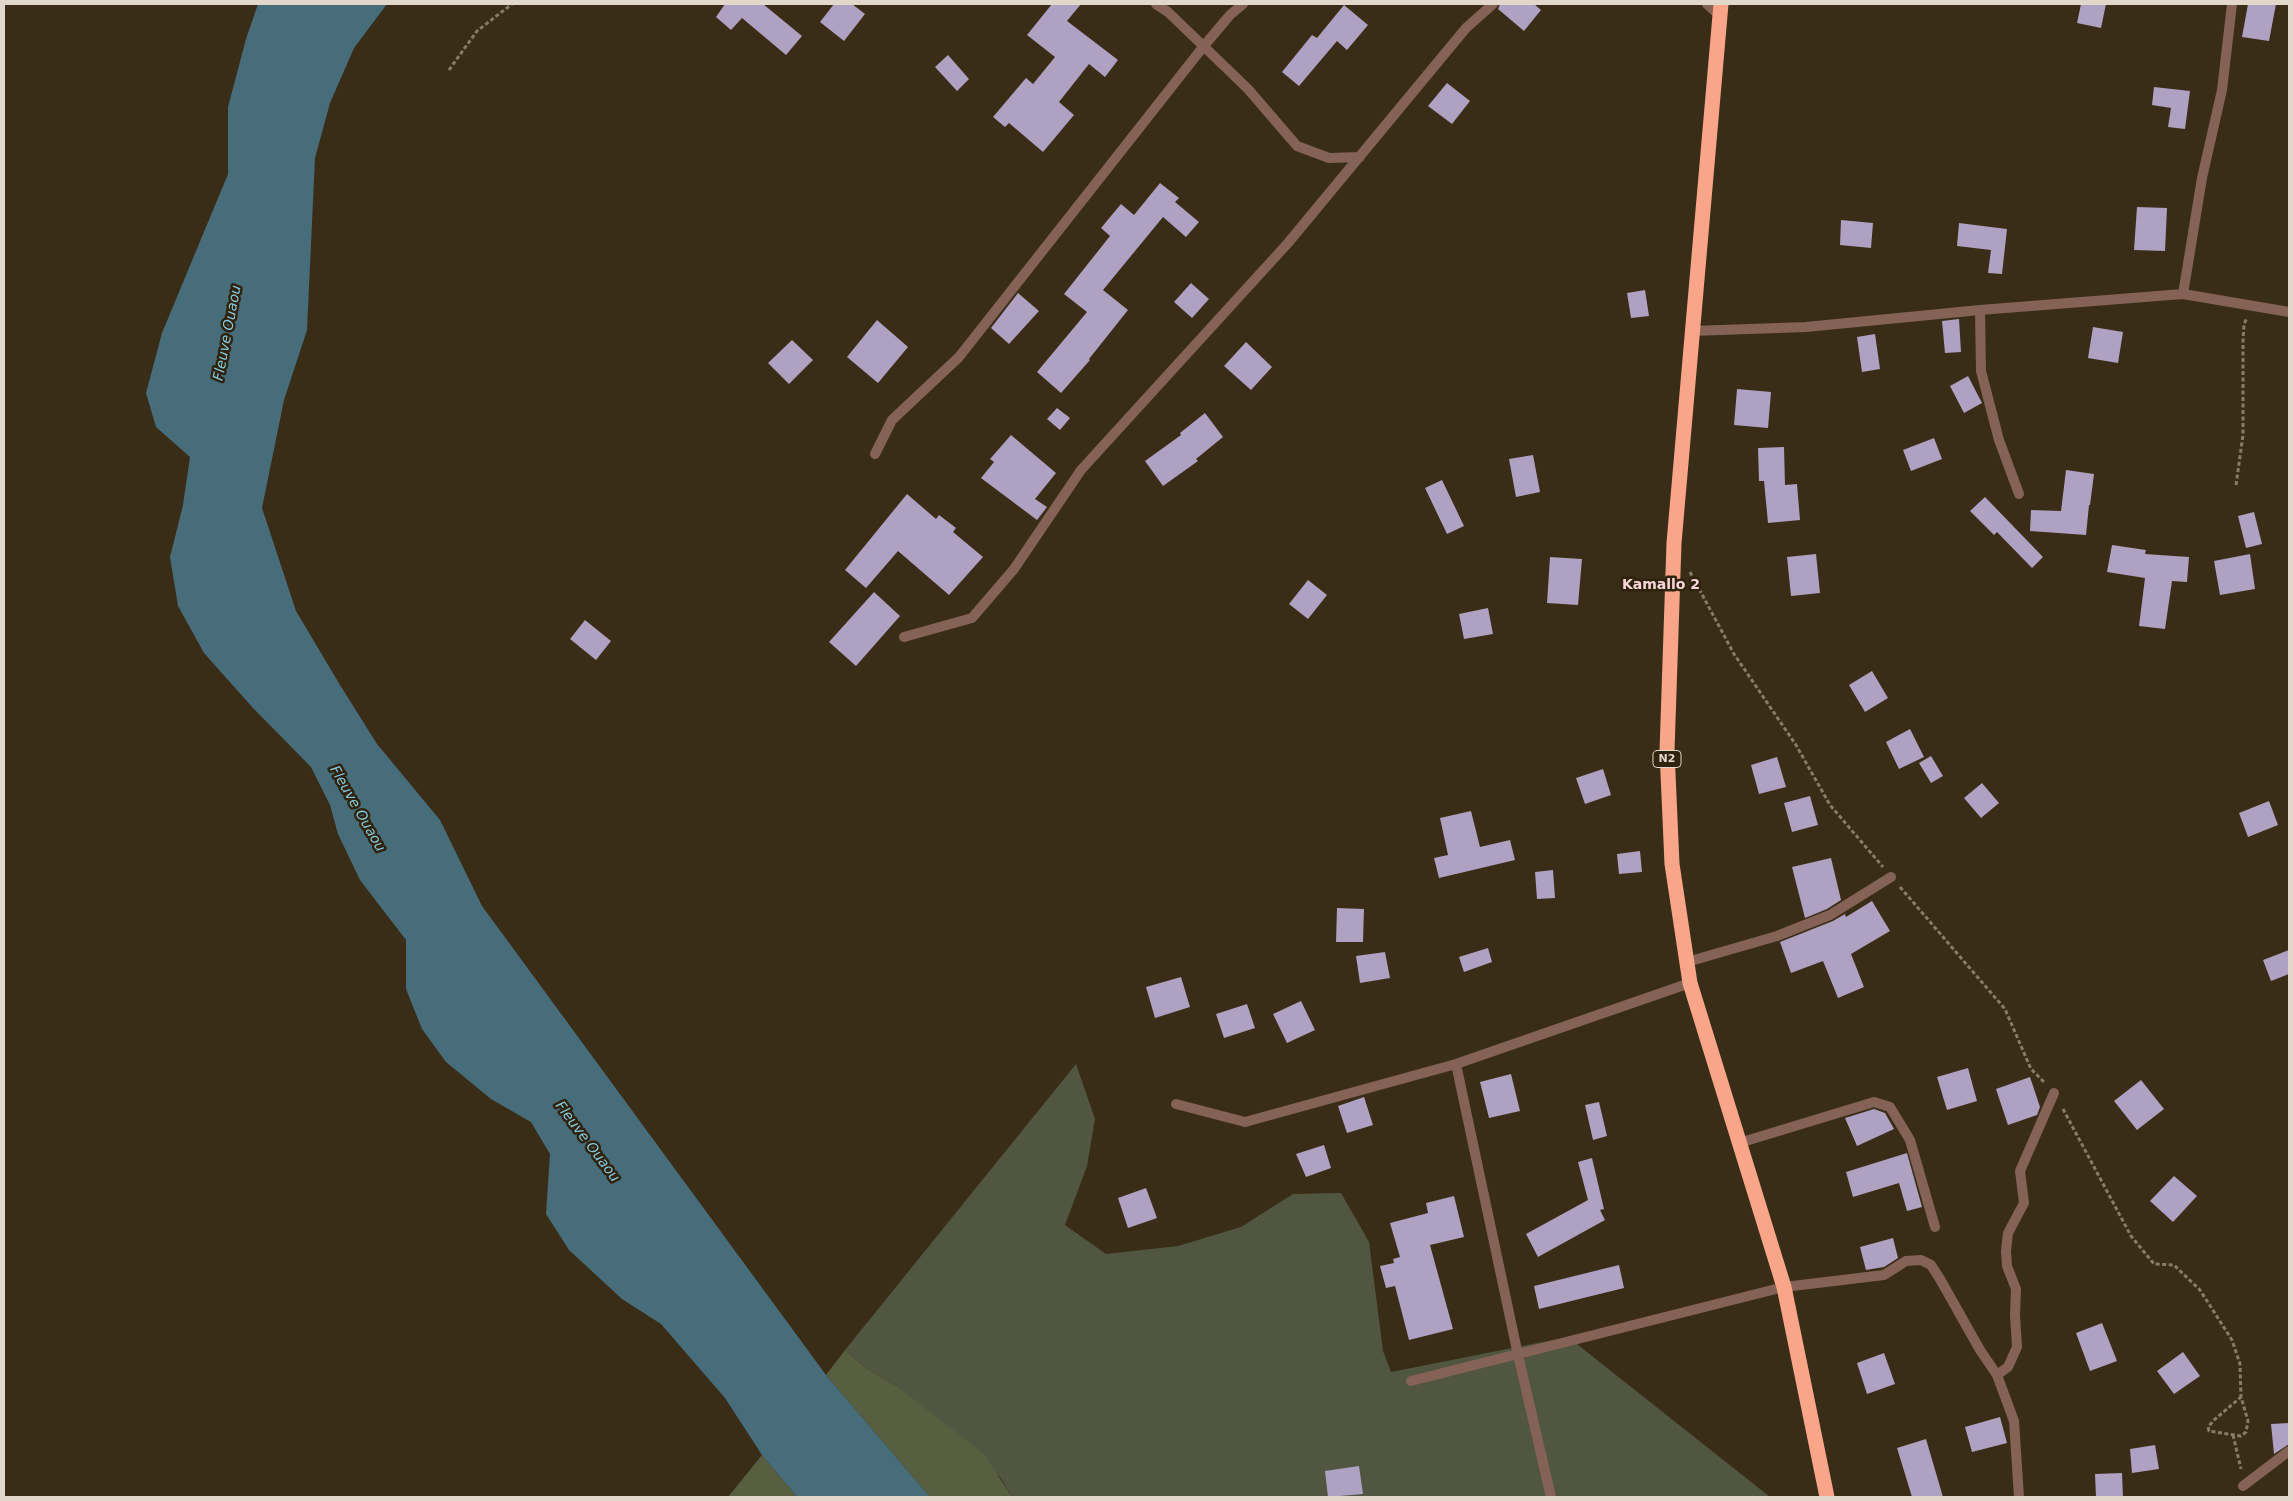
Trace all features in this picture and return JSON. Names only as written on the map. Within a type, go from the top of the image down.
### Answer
[{"type":"highway","name":"N2","points":[[1720,10],[1674,543],[1667,752],[1672,864],[1690,983],[1784,1286],[1827,1497]]},
{"type":"street","points":[[1156,4],[1168,12],[1248,89],[1297,146],[1329,158],[1360,157]]},
{"type":"street","points":[[875,454],[892,420],[959,357],[1203,47],[1230,15],[1243,4]]},
{"type":"street","points":[[904,637],[972,618],[1014,569],[1081,470],[1288,243],[1466,28],[1493,4]]},
{"type":"street","points":[[1707,4],[1720,10]]},
{"type":"street","points":[[2183,294],[2202,178],[2222,90],[2232,4]]},
{"type":"street","points":[[1692,332],[1806,327],[1980,310],[2183,294],[2289,312]]},
{"type":"street","points":[[1980,310],[1981,371],[1999,440],[2019,494]]},
{"type":"street","points":[[1687,962],[1777,936],[1830,916],[1891,877]]},
{"type":"street","points":[[1176,1104],[1245,1122],[1456,1064],[1690,983]]},
{"type":"street","points":[[1456,1064],[1518,1355],[1551,1497]]},
{"type":"street","points":[[1997,1375],[2008,1367],[2017,1347],[2016,1289],[2007,1266],[2006,1251],[2008,1233],[2024,1204],[2020,1171],[2054,1093]]},
{"type":"street","points":[[1739,1143],[1874,1102],[1890,1107],[1910,1140],[1934,1227]]},
{"type":"street","points":[[1411,1381],[1784,1286],[1884,1275],[1906,1261],[1921,1260],[1931,1265],[1940,1278],[1980,1350],[1997,1375],[2014,1420],[2019,1497]]},
{"type":"street","points":[[2243,1486],[2289,1451]]},
{"type":"path","points":[[449,70],[477,31],[512,4]]},
{"type":"path","points":[[2236,485],[2243,435],[2244,324],[2253,306]]},
{"type":"path","points":[[1688,569],[1734,654],[1796,745],[1830,805],[2006,1009],[2031,1069],[2054,1093],[2131,1236],[2154,1264],[2174,1265],[2181,1271],[2200,1290],[2221,1320],[2232,1340],[2240,1364],[2241,1397],[2248,1427],[2241,1436],[2208,1431],[2208,1427],[2214,1420],[2241,1397]]},
{"type":"path","points":[[2232,1435],[2243,1486]]},
{"type":"green space","points":[[1076,1064],[1095,1119],[1087,1166],[1065,1225],[1106,1254],[1178,1246],[1241,1227],[1293,1194],[1341,1193],[1369,1242],[1383,1351],[1391,1372],[1568,1337],[1770,1497],[1012,1497],[1000,1477],[898,1387],[866,1368],[845,1350]]},
{"type":"green space","points":[[845,1350],[866,1368],[898,1387],[984,1454],[1012,1497],[930,1497],[826,1375]]},
{"type":"green space","points":[[762,1455],[797,1497],[728,1497]]},
{"type":"water","name":"Fleuve Ouaou","points":[[258,4],[387,4],[354,48],[330,103],[315,158],[307,330],[284,400],[262,508],[296,611],[377,744],[440,820],[482,906],[826,1375],[930,1497],[797,1497],[762,1455],[725,1398],[661,1324],[622,1299],[569,1250],[546,1214],[550,1154],[531,1122],[491,1099],[446,1062],[422,1029],[406,989],[406,940],[360,880],[338,834],[330,805],[311,767],[253,708],[204,653],[178,606],[170,557],[183,505],[190,457],[156,427],[146,393],[162,333],[228,174],[228,107],[246,39]]},
{"type":"building","points":[[725,4],[763,4],[802,36],[786,55],[742,18],[731,30],[716,17]]},
{"type":"building","points":[[834,4],[852,4],[865,14],[844,41],[820,22]]},
{"type":"building","points":[[1052,4],[1081,4],[1067,21],[1118,60],[1105,77],[1089,64],[1059,102],[1074,115],[1043,152],[1009,123],[1005,127],[993,117],[1026,78],[1033,84],[1055,57],[1027,35]]},
{"type":"building","points":[[1500,4],[1534,4],[1541,10],[1524,31],[1498,9]]},
{"type":"building","points":[[2081,4],[2106,4],[2101,28],[2077,23]]},
{"type":"building","points":[[2248,4],[2276,4],[2269,41],[2242,37]]},
{"type":"building","points":[[1344,5],[1368,25],[1347,50],[1337,41],[1299,86],[1282,72],[1312,35],[1317,38]]},
{"type":"building","points":[[948,55],[969,79],[957,91],[935,67]]},
{"type":"building","points":[[1447,83],[1470,101],[1452,124],[1428,106]]},
{"type":"building","points":[[2154,87],[2190,91],[2185,129],[2168,127],[2171,108],[2152,105]]},
{"type":"building","points":[[1160,183],[1179,198],[1175,202],[1199,222],[1186,237],[1163,217],[1103,290],[1128,310],[1090,360],[1061,393],[1037,372],[1087,312],[1064,294],[1110,236],[1101,228],[1121,204],[1134,215]]},
{"type":"building","points":[[2137,207],[2167,208],[2165,251],[2134,250]]},
{"type":"building","points":[[1841,220],[1873,223],[1871,248],[1840,245]]},
{"type":"building","points":[[1959,223],[2007,229],[2002,274],[1988,273],[1991,250],[1957,246]]},
{"type":"building","points":[[1191,283],[1209,299],[1192,318],[1174,302]]},
{"type":"building","points":[[1645,290],[1649,316],[1631,318],[1627,293]]},
{"type":"building","points":[[1018,293],[1039,311],[1009,344],[991,328]]},
{"type":"building","points":[[1959,319],[1961,352],[1945,353],[1942,321]]},
{"type":"building","points":[[877,320],[908,347],[878,383],[847,357]]},
{"type":"building","points":[[2093,327],[2123,332],[2118,363],[2088,358]]},
{"type":"building","points":[[1875,334],[1880,369],[1862,372],[1857,337]]},
{"type":"building","points":[[792,340],[813,360],[789,384],[768,363]]},
{"type":"building","points":[[1246,342],[1272,367],[1251,390],[1224,366]]},
{"type":"building","points":[[1968,376],[1982,403],[1964,413],[1950,386]]},
{"type":"building","points":[[1737,389],[1771,392],[1768,428],[1734,425]]},
{"type":"building","points":[[1057,408],[1070,418],[1060,430],[1047,419]]},
{"type":"building","points":[[1205,413],[1223,437],[1196,459],[1198,461],[1163,486],[1145,461],[1181,435],[1180,433]]},
{"type":"building","points":[[1011,435],[1056,473],[1035,499],[1047,507],[1037,520],[981,478],[994,462],[990,459]]},
{"type":"building","points":[[1934,438],[1942,459],[1911,471],[1903,450]]},
{"type":"building","points":[[1784,447],[1785,485],[1797,484],[1800,520],[1768,523],[1764,481],[1759,481],[1758,448]]},
{"type":"building","points":[[1533,455],[1540,492],[1516,497],[1509,459]]},
{"type":"building","points":[[2066,470],[2094,474],[2086,535],[2030,531],[2031,510],[2061,511]]},
{"type":"building","points":[[1442,480],[1464,526],[1447,534],[1425,488]]},
{"type":"building","points":[[907,494],[936,519],[939,515],[956,528],[953,532],[983,557],[949,595],[898,551],[866,588],[845,570]]},
{"type":"building","points":[[1985,497],[2043,557],[2032,568],[1997,532],[1994,535],[1970,511]]},
{"type":"building","points":[[2254,512],[2262,544],[2246,548],[2238,516]]},
{"type":"building","points":[[2112,545],[2146,550],[2145,554],[2189,557],[2187,582],[2172,581],[2165,629],[2139,626],[2145,578],[2107,572]]},
{"type":"building","points":[[1816,554],[1820,593],[1791,596],[1787,557]]},
{"type":"building","points":[[2250,554],[2255,589],[2220,595],[2214,561]]},
{"type":"building","points":[[1550,557],[1582,559],[1578,605],[1547,603]]},
{"type":"building","points":[[1308,580],[1327,595],[1308,619],[1289,604]]},
{"type":"building","points":[[874,592],[900,616],[856,666],[829,642]]},
{"type":"building","points":[[1488,608],[1493,634],[1464,639],[1459,614]]},
{"type":"building","points":[[585,620],[611,641],[596,660],[570,639]]},
{"type":"building","points":[[1872,671],[1888,698],[1865,712],[1849,685]]},
{"type":"building","points":[[1910,729],[1924,757],[1899,769],[1886,742]]},
{"type":"building","points":[[1931,756],[1943,776],[1931,783],[1919,763]]},
{"type":"building","points":[[1777,757],[1786,787],[1759,794],[1751,765]]},
{"type":"building","points":[[1603,769],[1611,795],[1585,804],[1576,778]]},
{"type":"building","points":[[1982,783],[1999,803],[1981,818],[1964,798]]},
{"type":"building","points":[[1810,796],[1818,825],[1792,832],[1784,803]]},
{"type":"building","points":[[2269,801],[2278,825],[2248,837],[2239,813]]},
{"type":"building","points":[[1471,811],[1480,847],[1510,840],[1515,860],[1439,878],[1434,858],[1448,855],[1440,818]]},
{"type":"building","points":[[1640,851],[1642,872],[1619,874],[1617,854]]},
{"type":"building","points":[[1831,858],[1841,900],[1827,909],[1805,918],[1792,867]]},
{"type":"building","points":[[1553,870],[1555,898],[1537,899],[1535,872]]},
{"type":"building","points":[[1872,901],[1890,931],[1851,954],[1864,987],[1838,998],[1823,961],[1791,973],[1780,942],[1833,921],[1845,914],[1846,917]]},
{"type":"building","points":[[1337,908],[1364,909],[1363,942],[1336,942]]},
{"type":"building","points":[[1488,948],[1492,962],[1464,972],[1459,957]]},
{"type":"building","points":[[2289,950],[2289,974],[2271,981],[2263,960]]},
{"type":"building","points":[[1385,952],[1390,978],[1360,983],[1356,956]]},
{"type":"building","points":[[1181,977],[1190,1007],[1155,1018],[1146,987]]},
{"type":"building","points":[[1301,1001],[1315,1030],[1287,1043],[1273,1014]]},
{"type":"building","points":[[1247,1004],[1255,1028],[1224,1038],[1216,1014]]},
{"type":"building","points":[[1968,1068],[1977,1101],[1947,1110],[1937,1077]]},
{"type":"building","points":[[1511,1074],[1520,1111],[1489,1118],[1480,1082]]},
{"type":"building","points":[[2030,1077],[2040,1107],[2037,1115],[2008,1125],[1996,1089]]},
{"type":"building","points":[[2141,1080],[2164,1109],[2137,1130],[2114,1101]]},
{"type":"building","points":[[1364,1097],[1373,1125],[1347,1133],[1338,1106]]},
{"type":"building","points":[[1599,1102],[1607,1136],[1593,1140],[1585,1105]]},
{"type":"building","points":[[1874,1109],[1885,1113],[1894,1129],[1857,1146],[1845,1118]]},
{"type":"building","points":[[1324,1145],[1331,1168],[1306,1177],[1296,1154]]},
{"type":"building","points":[[1907,1153],[1922,1207],[1907,1211],[1899,1183],[1853,1197],[1846,1172]]},
{"type":"building","points":[[1592,1158],[1604,1209],[1600,1210],[1605,1220],[1538,1257],[1526,1234],[1588,1200],[1578,1162]]},
{"type":"building","points":[[2174,1176],[2197,1196],[2173,1222],[2150,1201]]},
{"type":"building","points":[[1146,1188],[1157,1218],[1128,1228],[1118,1198]]},
{"type":"building","points":[[1454,1196],[1464,1237],[1430,1245],[1453,1329],[1409,1340],[1395,1286],[1386,1288],[1380,1266],[1394,1263],[1393,1259],[1400,1257],[1390,1223],[1428,1213],[1426,1203]]},
{"type":"building","points":[[1893,1238],[1898,1258],[1884,1267],[1866,1270],[1860,1247]]},
{"type":"building","points":[[1619,1265],[1624,1288],[1539,1309],[1534,1286]]},
{"type":"building","points":[[2102,1323],[2117,1361],[2090,1371],[2076,1333]]},
{"type":"building","points":[[2183,1352],[2200,1376],[2174,1394],[2157,1371]]},
{"type":"building","points":[[1884,1353],[1895,1384],[1867,1394],[1857,1363]]},
{"type":"building","points":[[2000,1417],[2007,1443],[1972,1452],[1965,1427]]},
{"type":"building","points":[[2289,1423],[2289,1444],[2274,1454],[2271,1424]]},
{"type":"building","points":[[1926,1439],[1943,1497],[1912,1497],[1897,1448]]},
{"type":"building","points":[[2155,1445],[2159,1469],[2132,1473],[2130,1449]]},
{"type":"building","points":[[1359,1466],[1363,1494],[1328,1497],[1325,1471]]},
{"type":"building","points":[[2122,1473],[2123,1497],[2096,1497],[2095,1474]]},
{"type":"district","name":"Kamallo 2","points":[[1661,585]]}]
